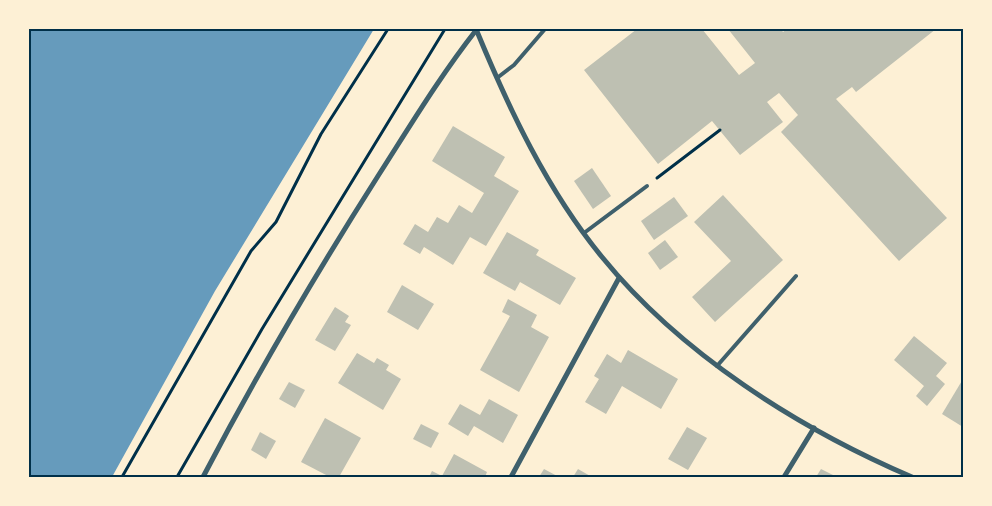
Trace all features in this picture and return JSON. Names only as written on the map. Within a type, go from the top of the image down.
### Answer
[{"type":"street","points":[[477,29],[496,78],[552,185],[584,232],[620,278],[659,317],[717,366],[744,385],[814,428],[912,477]]},
{"type":"street","points":[[203,477],[247,392],[316,273],[447,67],[477,29]]},
{"type":"street","points":[[511,477],[620,278]]},
{"type":"street","points":[[784,477],[814,428]]},
{"type":"lane","points":[[496,78],[514,65],[545,29]]},
{"type":"lane","points":[[584,232],[647,186]]},
{"type":"lane","points":[[717,366],[796,276]]},
{"type":"path","points":[[122,477],[251,251],[276,222],[321,134],[388,29]]},
{"type":"path","points":[[177,477],[262,329],[445,29]]},
{"type":"path","points":[[647,186],[720,130]]},
{"type":"water","points":[[29,29],[374,29],[215,291],[112,477],[29,477]]},
{"type":"building","points":[[637,29],[702,29],[739,75],[755,63],[728,29],[781,29],[783,32],[787,29],[936,29],[856,92],[852,87],[836,99],[947,218],[899,261],[781,132],[798,115],[779,93],[767,102],[783,122],[740,155],[712,121],[658,164],[584,70]]},
{"type":"building","points":[[453,126],[505,157],[494,176],[519,191],[486,246],[470,237],[453,265],[424,247],[420,254],[403,244],[415,224],[428,232],[437,217],[448,223],[459,205],[472,213],[484,193],[432,161]]},
{"type":"building","points":[[592,168],[611,196],[593,209],[574,181]]},
{"type":"building","points":[[723,195],[783,260],[715,322],[692,297],[731,261],[694,222]]},
{"type":"building","points":[[674,197],[688,216],[654,240],[641,221]]},
{"type":"building","points":[[507,232],[539,250],[536,255],[576,278],[560,305],[520,282],[515,291],[483,273]]},
{"type":"building","points":[[665,240],[678,257],[660,270],[648,253]]},
{"type":"building","points":[[402,285],[434,304],[418,330],[387,312]]},
{"type":"building","points":[[508,299],[537,315],[531,327],[549,337],[519,392],[480,370],[510,316],[502,312]]},
{"type":"building","points":[[335,307],[349,316],[345,322],[351,325],[335,351],[315,340]]},
{"type":"building","points":[[914,336],[947,363],[936,376],[945,384],[927,406],[916,396],[924,386],[894,360]]},
{"type":"building","points":[[628,350],[678,379],[661,409],[622,386],[606,414],[585,402],[599,379],[594,376],[607,354],[621,363]]},
{"type":"building","points":[[357,353],[374,363],[377,358],[389,365],[386,370],[401,379],[383,410],[338,383]]},
{"type":"building","points":[[963,379],[963,427],[942,414]]},
{"type":"building","points":[[289,382],[305,390],[295,408],[279,399]]},
{"type":"building","points":[[489,399],[518,415],[503,443],[474,426],[468,436],[448,424],[460,404],[480,415]]},
{"type":"building","points":[[325,418],[361,438],[339,477],[330,477],[301,462]]},
{"type":"building","points":[[421,424],[439,433],[431,448],[413,439]]},
{"type":"building","points":[[687,427],[707,438],[688,470],[668,459]]},
{"type":"building","points":[[260,432],[276,441],[266,459],[251,450]]},
{"type":"building","points":[[454,454],[487,472],[485,477],[429,477],[432,471],[442,476]]},
{"type":"building","points":[[544,469],[559,477],[539,477]]},
{"type":"building","points":[[578,469],[592,477],[573,477]]},
{"type":"building","points":[[821,469],[837,477],[816,477]]}]
